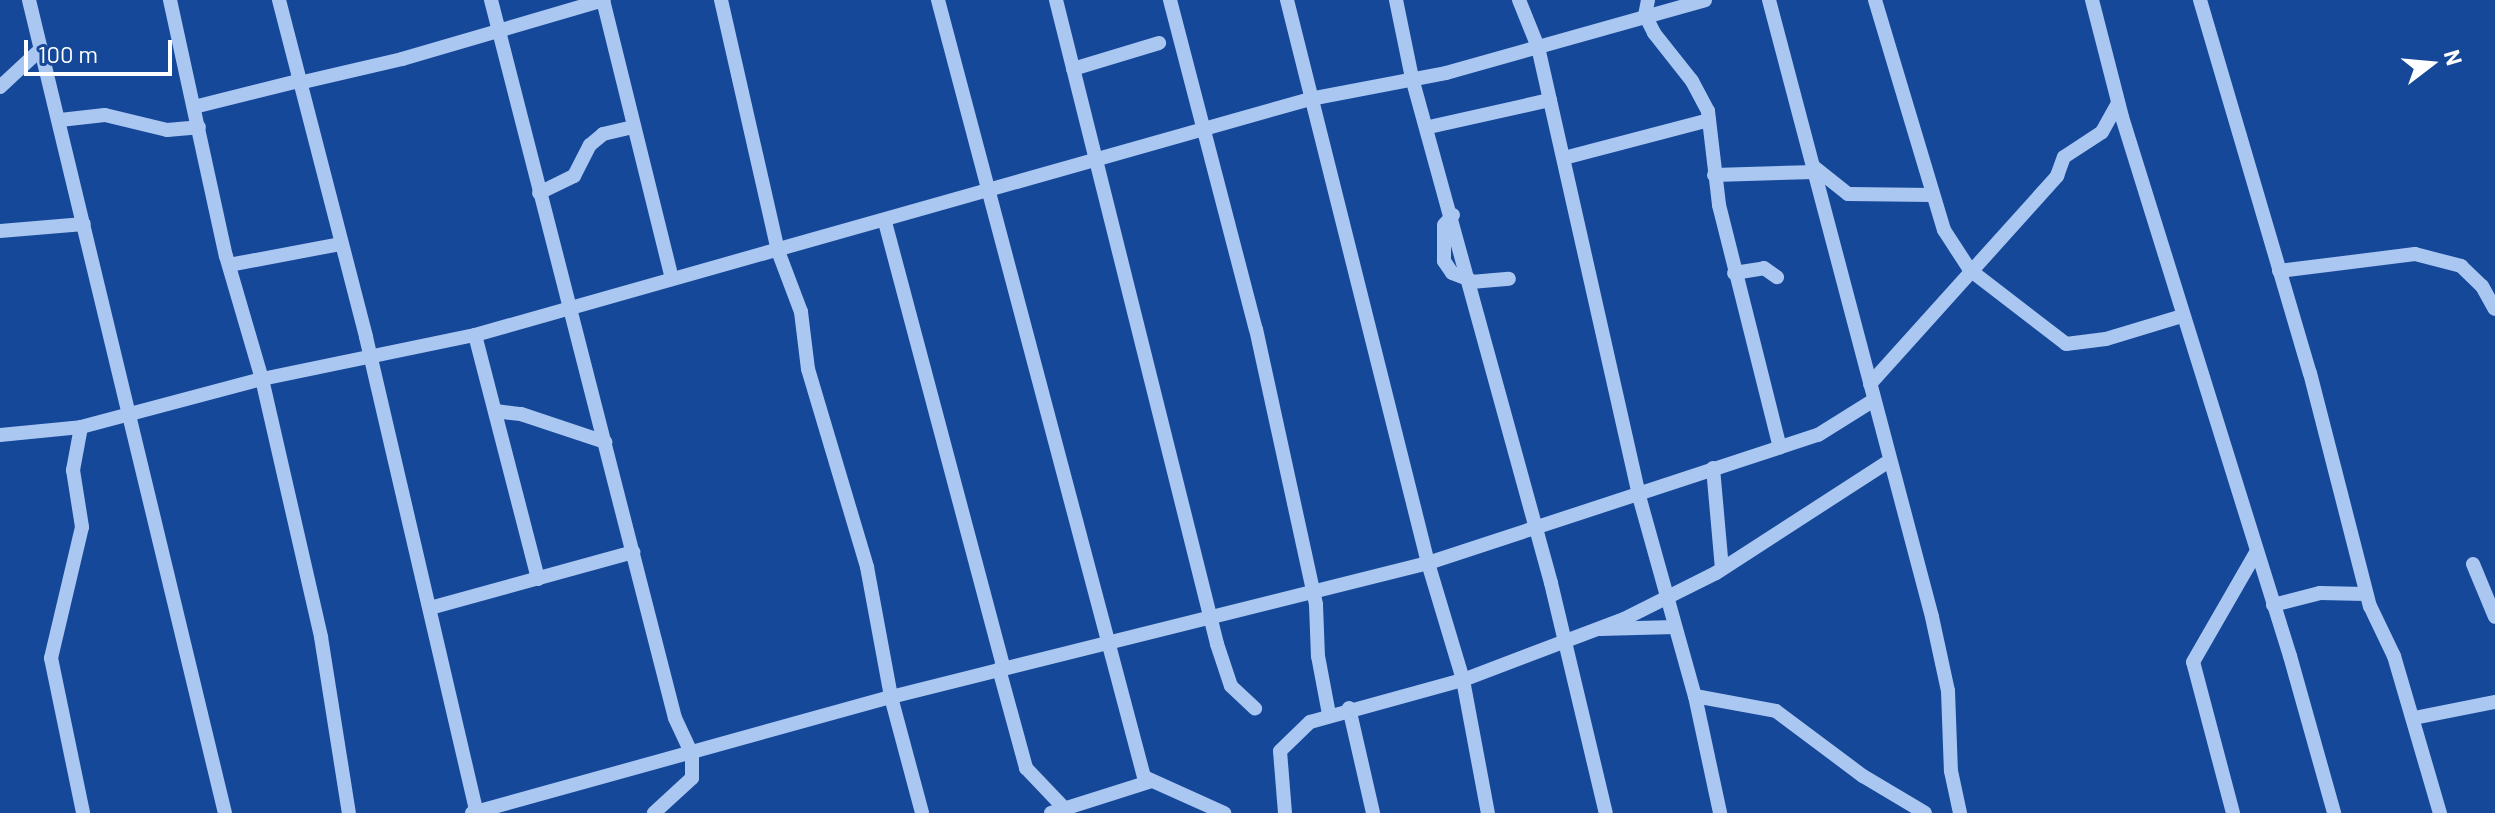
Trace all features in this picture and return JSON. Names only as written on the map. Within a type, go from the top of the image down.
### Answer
[{"type":"street","points":[[29,0],[225,813]]},
{"type":"street","points":[[170,0],[229,265],[262,379],[321,637],[349,813]]},
{"type":"street","points":[[279,0],[371,361],[430,608],[474,812],[583,779],[692,754],[891,697],[1428,563],[1639,496],[1832,428],[1874,400]]},
{"type":"street","points":[[491,0],[675,718],[692,754],[695,770],[686,786],[654,813]]},
{"type":"street","points":[[194,107],[603,0],[672,278]]},
{"type":"street","points":[[721,0],[778,251],[791,277],[808,369],[867,567],[891,697],[917,810]]},
{"type":"street","points":[[938,0],[1109,644],[1149,782]]},
{"type":"street","points":[[1056,0],[1210,616],[1231,686],[1255,708]]},
{"type":"street","points":[[1170,0],[1256,329],[1313,590],[1318,656],[1329,714]]},
{"type":"street","points":[[1287,0],[1428,563],[1463,680],[1488,813]]},
{"type":"street","points":[[1396,0],[1412,78],[1429,127],[1536,528],[1606,813]]},
{"type":"street","points":[[1519,0],[1538,47],[1639,496],[1695,696],[1720,813]]},
{"type":"street","points":[[1648,0],[1645,15],[1701,94],[1709,120],[1714,175],[1734,273],[1780,447]]},
{"type":"street","points":[[0,435],[81,427],[262,379],[371,361],[475,335],[672,278],[885,222],[988,189],[1204,132],[1310,99],[1538,47],[1705,0]]},
{"type":"street","points":[[1769,0],[1947,683],[1951,771],[1960,813]]},
{"type":"street","points":[[1875,0],[1909,101],[1932,195],[1947,239],[1970,270],[2066,344],[2106,339],[2182,316]]},
{"type":"street","points":[[2092,0],[2118,102],[2334,813]]},
{"type":"street","points":[[2200,0],[2279,271],[2366,594],[2414,718],[2440,813]]},
{"type":"street","points":[[1073,69],[1159,43]]},
{"type":"street","points":[[0,87],[41,49]]},
{"type":"street","points":[[1429,127],[1550,100]]},
{"type":"street","points":[[1870,384],[2057,176],[2064,157],[2102,132],[2118,102]]},
{"type":"street","points":[[60,120],[105,115],[167,130],[199,127]]},
{"type":"street","points":[[1564,158],[1709,120]]},
{"type":"street","points":[[539,193],[574,176],[590,145],[603,134],[634,127]]},
{"type":"street","points":[[1714,175],[1814,170],[1848,194],[1932,195]]},
{"type":"street","points":[[885,222],[1026,768],[1058,811],[1149,782],[1224,813]]},
{"type":"street","points":[[0,231],[84,224]]},
{"type":"street","points":[[229,265],[340,244]]},
{"type":"street","points":[[2279,271],[2415,254],[2461,266],[2482,286],[2495,309]]},
{"type":"street","points":[[1734,273],[1764,268],[1777,277]]},
{"type":"street","points":[[1470,281],[1509,279]]},
{"type":"street","points":[[475,335],[538,579]]},
{"type":"street","points":[[495,411],[521,414],[605,442]]},
{"type":"street","points":[[81,427],[73,470],[82,527],[51,658],[83,813]]},
{"type":"street","points":[[1285,813],[1280,751],[1299,729],[1349,708],[1463,680],[1666,598],[1722,568],[1889,461]]},
{"type":"street","points":[[1713,468],[1722,568]]},
{"type":"street","points":[[430,608],[633,552]]},
{"type":"street","points":[[2233,813],[2193,662],[2255,554]]},
{"type":"street","points":[[2473,564],[2495,617]]},
{"type":"street","points":[[2273,605],[2320,593],[2366,594]]},
{"type":"street","points":[[1595,628],[1622,632],[1675,627]]},
{"type":"street","points":[[1695,696],[1776,711],[1863,776],[1925,813]]},
{"type":"street","points":[[2414,718],[2495,702]]},
{"type":"street","points":[[1349,708],[1373,813]]}]
